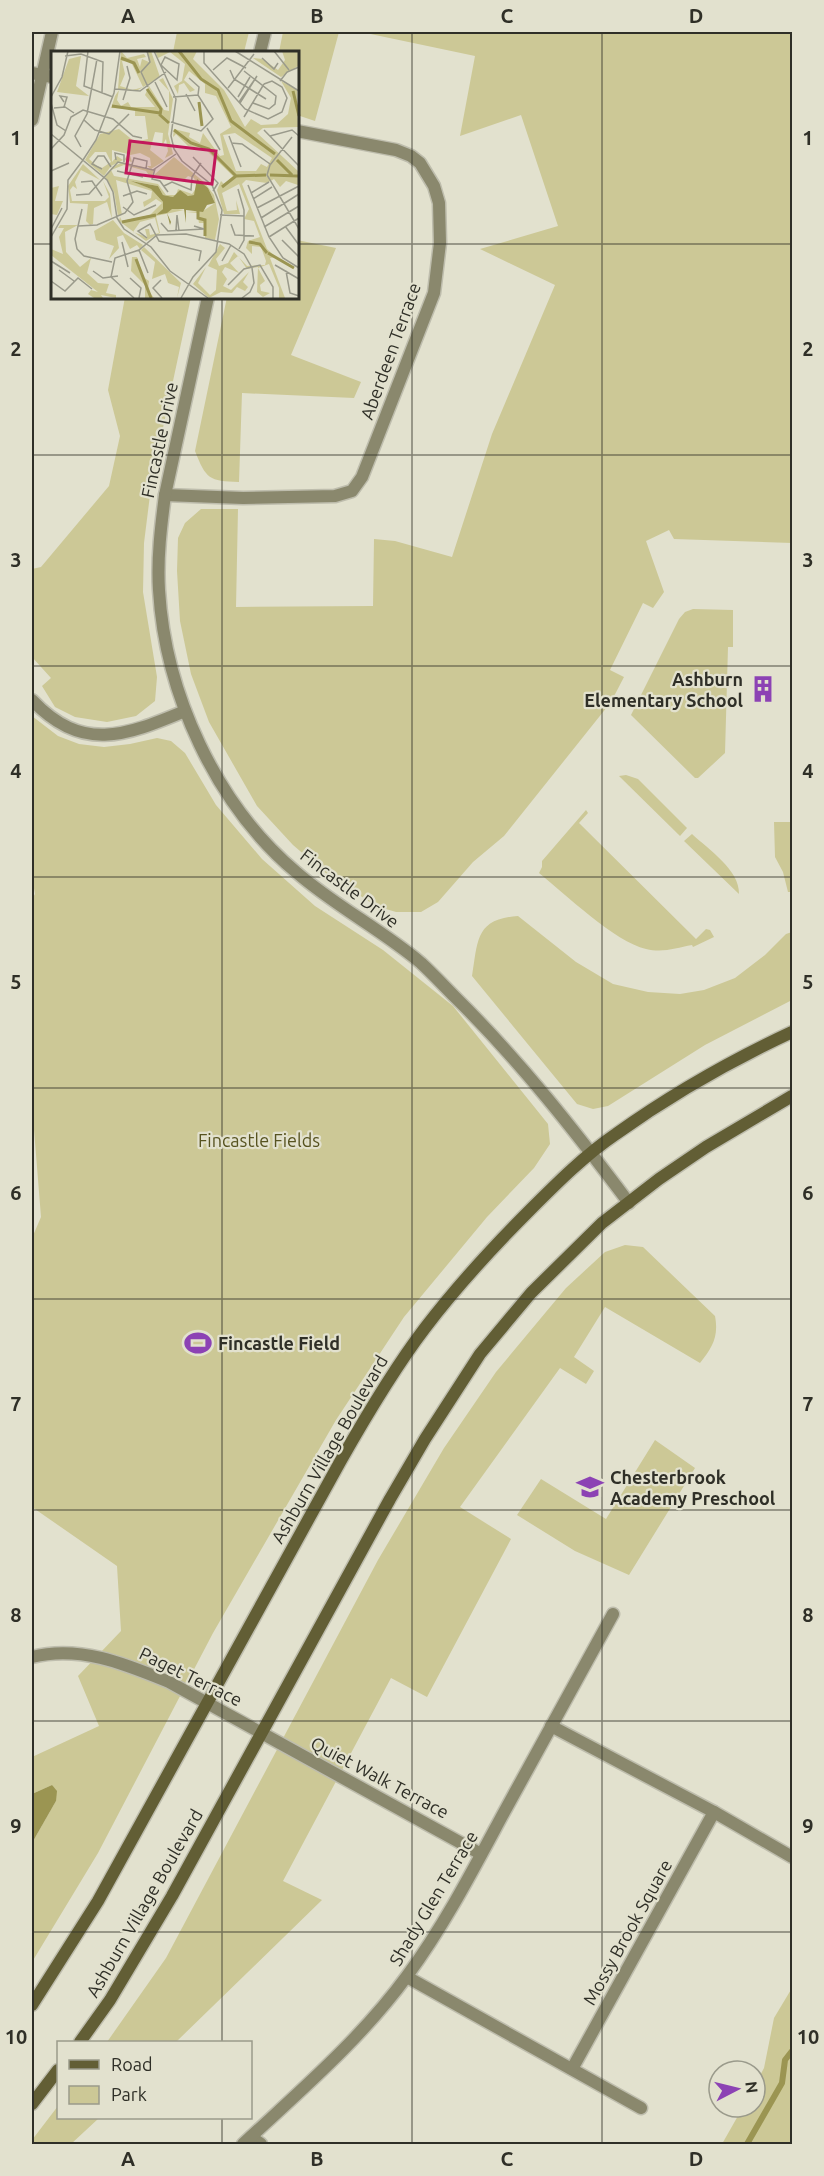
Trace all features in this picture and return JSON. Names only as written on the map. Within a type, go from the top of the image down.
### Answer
[{"type":"main road","name":"Ashburn Village Boulevard","points":[[32,2005],[98,1901],[330,1479],[398,1366],[425,1328],[496,1244],[550,1190],[614,1135],[682,1090],[735,1059],[792,1032]]},
{"type":"main road","name":"Ashburn Village Boulevard","points":[[81,2041],[144,1946],[396,1489],[480,1354],[531,1293],[602,1223],[706,1147],[792,1096]]},
{"type":"main road","points":[[32,2104],[57,2071]]},
{"type":"street","points":[[32,120],[52,32]]},
{"type":"street","points":[[260,51],[265,32]]},
{"type":"street","name":"Aberdeen Terrace","points":[[165,495],[255,498],[335,496],[352,491],[362,477],[434,294],[440,243],[439,202],[434,186],[420,163],[411,156],[396,150],[298,131]]},
{"type":"street","name":"Fincastle Drive","points":[[208,298],[165,495],[161,528],[159,587],[162,619],[170,665],[185,711],[218,778],[261,838],[296,872],[421,963],[491,1034],[592,1154],[628,1203]]},
{"type":"street","points":[[32,700],[53,720],[70,729],[97,735],[112,735],[140,729],[185,711]]},
{"type":"street","name":"Shady Glen Terrace","points":[[252,2142],[372,2020],[407,1977],[482,1854],[613,1614]]},
{"type":"street","name":"Paget Terrace","points":[[32,1657],[64,1653],[96,1656],[122,1662],[177,1686],[262,1732]]},
{"type":"street","points":[[551,1726],[714,1812],[792,1857]]},
{"type":"street","name":"Quiet Walk Terrace","points":[[262,1732],[482,1854]]},
{"type":"street","name":"Mossy Brook Square","points":[[572,2069],[714,1812]]},
{"type":"street","points":[[407,1977],[641,2108]]},
{"type":"green space","points":[[177,32],[249,32],[244,51],[173,51]]},
{"type":"green space","points":[[283,32],[339,32],[315,121],[298,115],[298,51],[279,51]]},
{"type":"green space","points":[[361,32],[792,32],[792,543],[674,539],[669,530],[646,541],[664,592],[653,608],[643,603],[610,670],[624,677],[611,702],[504,836],[473,862],[438,902],[421,912],[396,912],[376,906],[328,875],[293,845],[257,806],[209,722],[191,674],[180,621],[178,538],[185,523],[201,509],[238,509],[236,607],[373,606],[374,539],[395,541],[452,557],[492,434],[555,285],[480,249],[558,226],[521,115],[460,136],[475,56]]},
{"type":"green space","points":[[298,240],[336,248],[291,355],[361,382],[354,398],[242,393],[239,482],[221,481],[210,477],[202,468],[195,451],[227,298],[298,298]]},
{"type":"green space","points":[[125,298],[191,298],[152,479],[144,543],[143,592],[157,677],[155,701],[136,716],[107,722],[75,717],[55,707],[42,686],[51,678],[32,657],[32,569],[41,567],[109,486],[120,436],[108,390]]},
{"type":"green space","points":[[693,609],[733,610],[733,647],[728,647],[725,753],[698,778],[695,778],[631,715],[679,619],[685,612]]},
{"type":"green space","name":"Fincastle Fields","points":[[32,716],[58,736],[79,744],[104,747],[157,738],[171,741],[185,753],[216,805],[262,859],[315,906],[383,950],[453,1006],[548,1124],[550,1144],[534,1168],[487,1217],[404,1317],[336,1420],[213,1633],[98,1853],[32,1962],[32,1843],[56,1801],[52,1785],[32,1794],[32,1757],[99,1726],[78,1676],[121,1631],[117,1566],[32,1507],[32,1238],[41,1217],[32,1114],[32,899],[35,894],[32,877]]},
{"type":"green space","points":[[626,775],[638,779],[687,828],[680,836],[619,776]]},
{"type":"green space","points":[[586,810],[588,813],[579,823],[696,939],[706,929],[710,930],[714,937],[693,947],[692,945],[664,950],[646,949],[634,945],[605,927],[539,873],[542,861]]},
{"type":"green space","points":[[774,822],[792,822],[792,892],[788,892],[783,872],[775,857]]},
{"type":"green space","points":[[692,834],[729,868],[738,885],[739,894],[684,841]]},
{"type":"green space","points":[[518,916],[576,962],[613,984],[648,992],[680,994],[704,990],[735,978],[765,955],[786,934],[792,932],[792,1000],[705,1045],[608,1106],[593,1109],[577,1104],[472,976],[478,942],[486,927],[504,918]]},
{"type":"green space","points":[[625,1245],[643,1247],[715,1316],[714,1342],[708,1352],[700,1363],[605,1307],[574,1357],[594,1371],[586,1384],[560,1368],[460,1507],[511,1539],[427,1697],[391,1678],[283,1881],[322,1900],[177,2041],[108,2041],[166,1958],[378,1560],[444,1448],[496,1372],[566,1288],[605,1252]]},
{"type":"green space","points":[[655,1440],[695,1468],[629,1575],[575,1551],[517,1515],[541,1479],[606,1519]]},
{"type":"green space","points":[[792,1988],[792,2144],[722,2144],[736,2119],[767,2119],[766,2059],[774,2018]]},
{"type":"green space","points":[[57,2107],[57,2119],[98,2119],[71,2144],[32,2144],[32,2140]]},
{"type":"shaded area","points":[[52,1785],[57,1791],[56,1801],[32,1843],[32,1794]]},
{"type":"waterway","points":[[747,2144],[782,2083],[785,2060],[792,2051]]},
{"type":"place","name":"Ashburn Elementary School","points":[[763,689]]},
{"type":"place","name":"Fincastle Field","points":[[198,1343]]},
{"type":"place","name":"Chesterbrook Academy Preschool","points":[[590,1487]]}]
